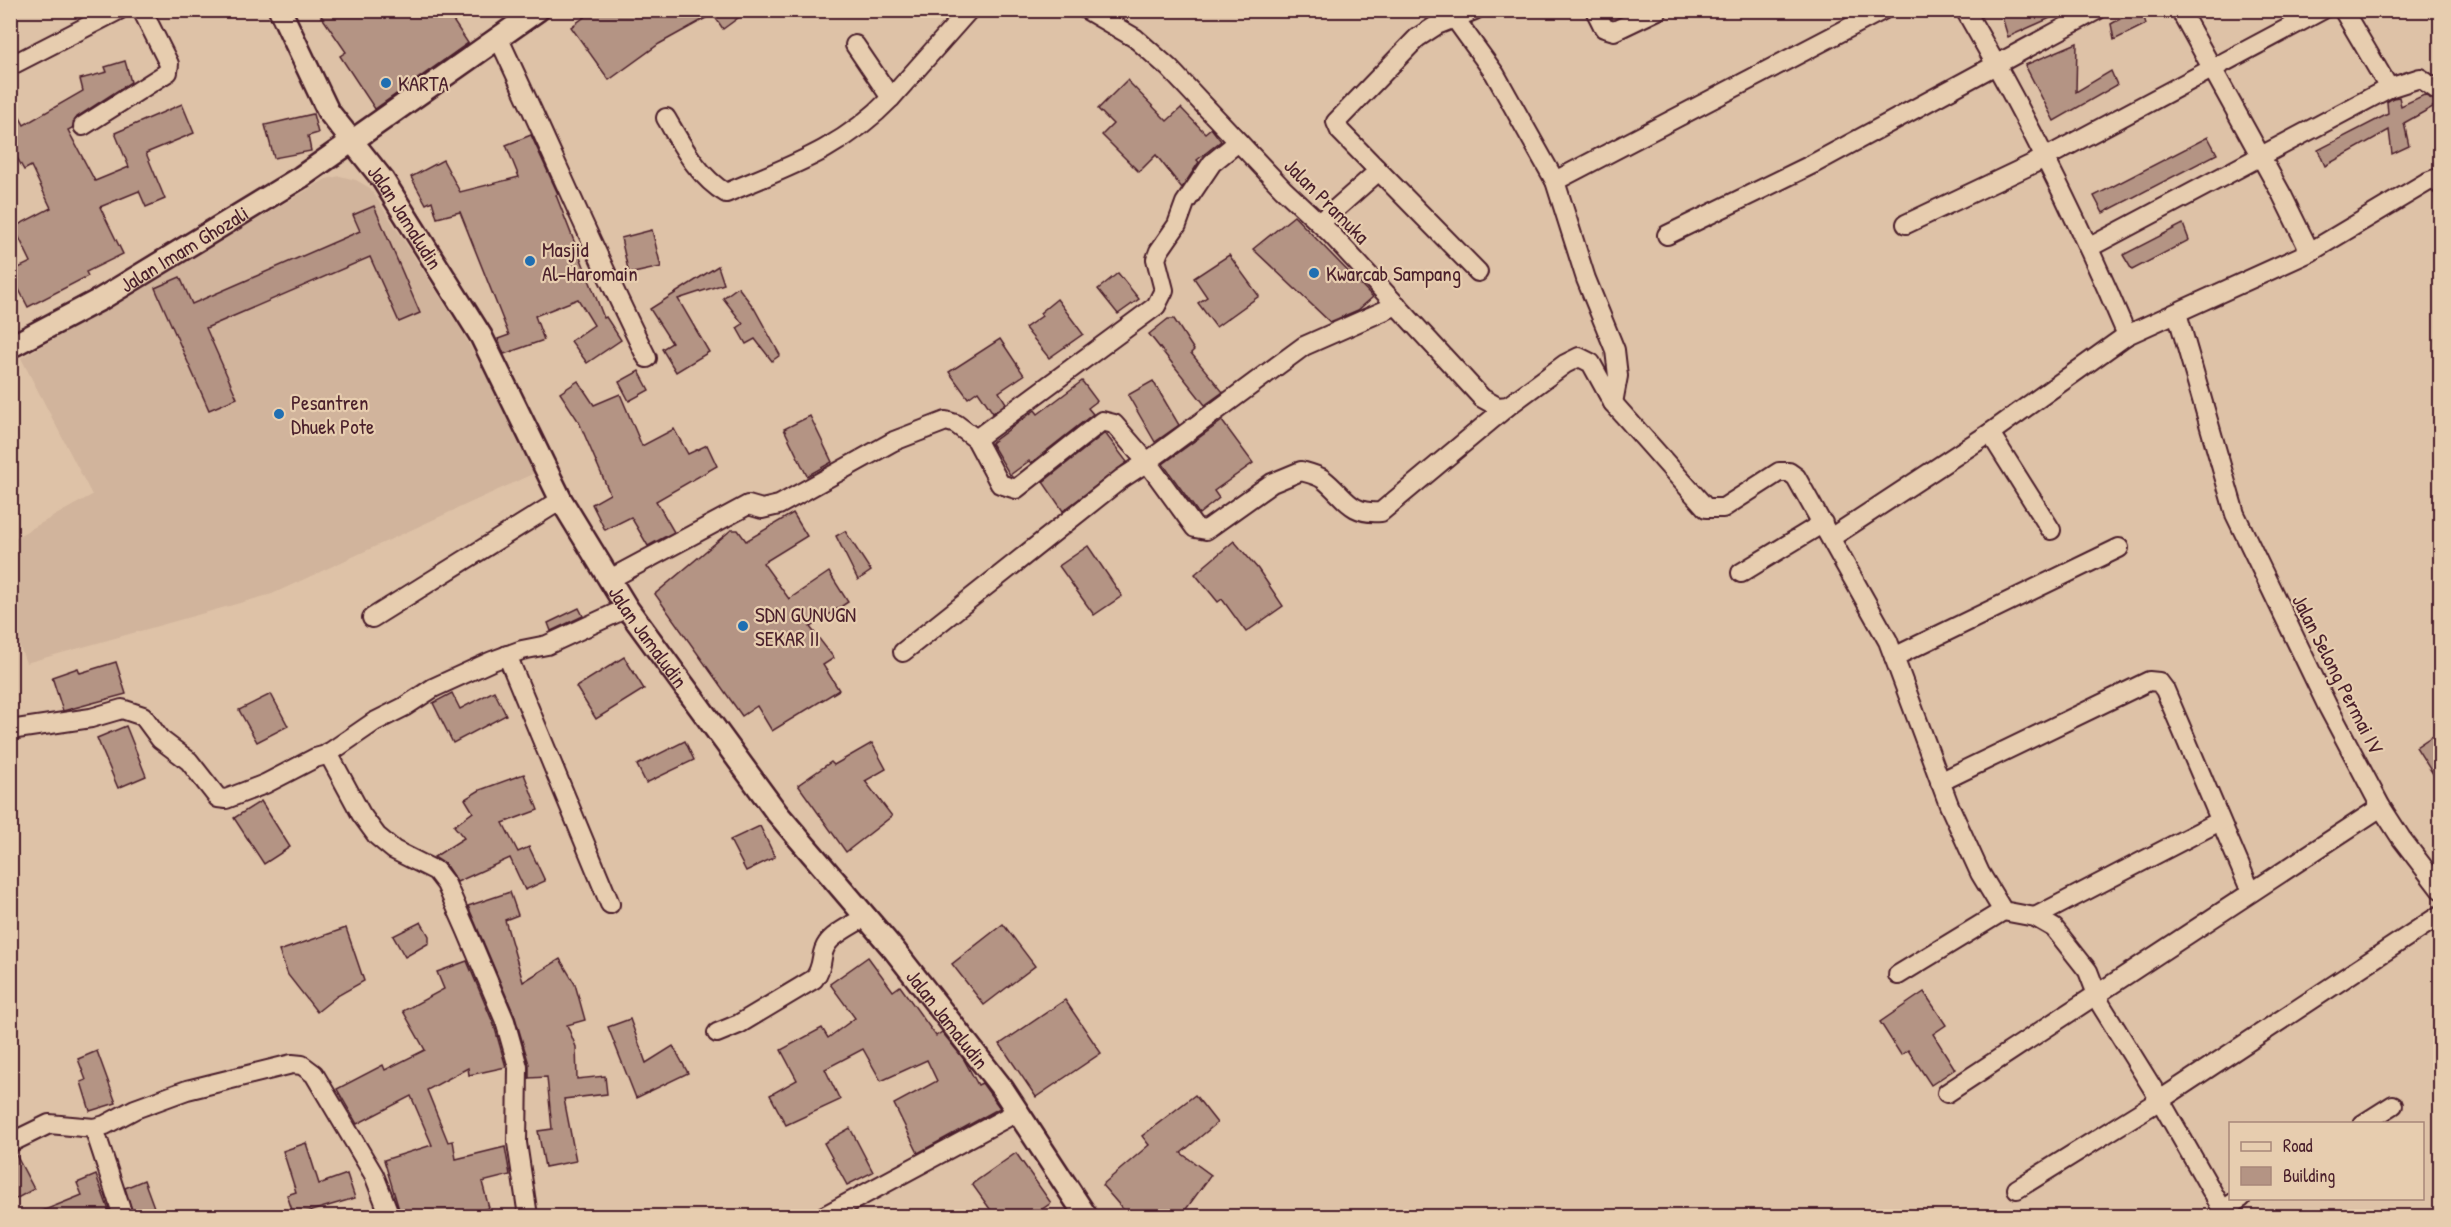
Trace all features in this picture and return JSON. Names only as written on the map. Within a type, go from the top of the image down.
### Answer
[{"type":"street","points":[[10,66],[119,10]]},
{"type":"street","points":[[83,126],[168,72],[169,64],[142,10]]},
{"type":"street","name":"Jalan Jamaludin","points":[[280,10],[328,111],[383,180],[481,336],[561,500],[627,608],[777,813],[866,916],[1002,1088],[1086,1216]]},
{"type":"street","name":"Jalan Imam Ghozali","points":[[10,347],[101,299],[301,177],[538,10]]},
{"type":"street","points":[[666,118],[690,159],[715,186],[726,193],[838,144],[871,119],[969,10]]},
{"type":"street","name":"Jalan Pramuka","points":[[1087,10],[1135,38],[1169,68],[1238,142],[1320,223],[1482,398],[1498,407],[1508,406]]},
{"type":"street","points":[[1475,10],[1456,20],[1437,25],[1417,38],[1336,122],[1340,131],[1478,272]]},
{"type":"street","points":[[1595,10],[1604,28],[1614,31],[1658,10]]},
{"type":"street","points":[[1555,181],[1883,10]]},
{"type":"street","points":[[1965,10],[1996,63],[2043,159],[2090,247],[2127,335]]},
{"type":"street","points":[[1667,235],[1813,164],[2097,10]]},
{"type":"street","points":[[2180,10],[2310,252]]},
{"type":"street","points":[[1906,224],[2043,159],[2214,70],[2322,10]]},
{"type":"street","points":[[2343,10],[2389,88]]},
{"type":"street","points":[[1456,20],[1495,74],[1555,181],[1586,279],[1615,350],[1618,376],[1613,402]]},
{"type":"street","points":[[498,37],[562,172],[604,272],[647,358]]},
{"type":"street","points":[[855,45],[891,98]]},
{"type":"street","points":[[2090,247],[2389,88],[2420,78],[2440,92]]},
{"type":"street","points":[[976,440],[1156,306],[1164,290],[1156,259],[1159,251],[1177,225],[1185,203],[1212,163],[1238,142]]},
{"type":"street","points":[[1320,223],[1374,175],[1376,168]]},
{"type":"street","points":[[1741,573],[1828,530],[1990,434],[2127,335],[2310,252],[2427,182],[2435,179],[2440,182]]},
{"type":"street","points":[[903,652],[1121,479],[1304,346],[1397,305]]},
{"type":"street","name":"Jalan Selong Permai IV","points":[[2177,313],[2235,514],[2307,664],[2381,807],[2440,889]]},
{"type":"street","points":[[610,579],[747,505],[762,509],[779,505],[894,441],[946,421],[956,424],[976,440],[1000,484],[1016,489],[1102,422],[1114,424],[1147,462],[1194,528],[1206,530],[1272,483],[1301,471],[1321,478],[1350,505],[1368,513],[1381,512],[1508,406],[1565,364],[1579,357],[1591,363],[1613,402],[1706,508],[1723,508],[1779,472],[1784,471],[1796,477],[1828,530],[1894,657],[1940,782],[1980,873],[2003,911]]},
{"type":"street","points":[[1990,434],[2051,530]]},
{"type":"street","points":[[372,618],[561,500]]},
{"type":"street","points":[[1894,657],[2119,548]]},
{"type":"street","points":[[10,730],[91,718],[122,709],[143,716],[160,739],[189,761],[219,798],[226,799],[265,784],[328,753],[434,688],[507,656],[547,645],[627,608]]},
{"type":"street","points":[[507,656],[610,904]]},
{"type":"street","points":[[1940,782],[2150,681],[2159,682],[2165,690],[2251,892]]},
{"type":"street","points":[[328,753],[361,814],[377,836],[394,850],[436,871],[446,884],[466,929],[505,1021],[518,1066],[517,1143],[528,1216]]},
{"type":"street","points":[[1947,1093],[2381,807]]},
{"type":"street","points":[[2035,917],[2220,821]]},
{"type":"street","points":[[1898,975],[2003,911],[2035,917],[2054,928],[2088,971],[2101,1005],[2160,1100],[2224,1213],[2239,1200]]},
{"type":"street","points":[[2017,1189],[2160,1100],[2440,915]]},
{"type":"street","points":[[717,1032],[739,1024],[814,979],[822,969],[823,953],[827,943],[866,916]]},
{"type":"street","points":[[10,1143],[50,1124],[94,1128],[187,1090],[292,1064],[302,1065],[314,1074],[358,1147],[374,1175],[390,1216]]},
{"type":"street","points":[[2366,1122],[2393,1105]]},
{"type":"street","points":[[824,1216],[1017,1112]]},
{"type":"street","points":[[94,1128],[123,1216]]},
{"type":"shaded area","name":"Pesantren Dhuek Pote","points":[[340,176],[356,180],[370,188],[460,328],[539,471],[272,594],[26,663],[11,624],[11,540],[92,495],[21,358],[326,179]]},
{"type":"building","name":"KARTA","points":[[317,10],[446,10],[468,43],[375,109],[340,56],[346,52]]},
{"type":"building","points":[[594,10],[749,10],[723,29],[713,14],[659,44],[609,80],[571,27]]},
{"type":"building","points":[[2000,10],[2068,10],[2008,37]]},
{"type":"building","points":[[2136,10],[2142,10],[2146,24],[2114,40],[2111,24]]},
{"type":"building","points":[[2077,43],[2076,92],[2111,71],[2117,85],[2054,121],[2025,65]]},
{"type":"building","points":[[125,61],[131,82],[77,117],[72,128],[68,130],[95,181],[129,167],[115,133],[182,104],[194,133],[146,153],[165,199],[146,207],[139,191],[100,207],[123,254],[86,272],[88,276],[28,307],[10,272],[31,262],[14,227],[51,208],[31,166],[24,170],[10,145],[10,99],[24,125],[83,91],[80,79],[107,72],[105,67]]},
{"type":"building","points":[[1127,80],[1167,121],[1181,108],[1205,133],[1211,128],[1221,141],[1197,160],[1199,162],[1182,188],[1156,155],[1139,172],[1102,135],[1113,124],[1098,109]]},
{"type":"building","points":[[2424,95],[2440,103],[2404,123],[2409,146],[2392,154],[2389,130],[2325,166],[2318,150],[2388,114],[2387,102],[2393,98],[2399,97],[2401,106]]},
{"type":"building","points":[[313,114],[318,133],[308,136],[311,151],[274,158],[265,125]]},
{"type":"building","points":[[531,135],[558,194],[556,195],[604,318],[606,317],[621,340],[587,363],[571,341],[594,325],[578,299],[535,316],[544,340],[504,354],[498,339],[509,335],[460,212],[437,218],[432,201],[426,204],[411,177],[443,160],[460,192],[519,177],[506,145]]},
{"type":"building","points":[[2208,137],[2217,154],[2103,213],[2094,196]]},
{"type":"building","points":[[374,206],[420,313],[399,322],[370,257],[206,328],[237,398],[209,410],[155,288],[180,277],[192,304],[360,231],[353,215]]},
{"type":"building","name":"Kwarcab Sampang","points":[[1294,216],[1373,297],[1358,310],[1330,322],[1253,249]]},
{"type":"building","points":[[2183,224],[2189,240],[2132,270],[2123,255]]},
{"type":"building","points":[[652,230],[661,267],[629,274],[621,238]]},
{"type":"building","points":[[1229,255],[1259,296],[1216,327],[1198,303],[1207,297],[1194,278]]},
{"type":"building","points":[[718,266],[724,284],[678,299],[709,352],[676,372],[662,349],[672,343],[650,309]]},
{"type":"building","points":[[1118,273],[1139,299],[1118,314],[1098,289]]},
{"type":"building","points":[[738,287],[754,308],[780,355],[772,361],[755,339],[746,344],[737,328],[743,324],[723,298]]},
{"type":"building","points":[[1057,299],[1083,334],[1049,358],[1025,328],[1042,316],[1040,313]]},
{"type":"building","points":[[1168,319],[1174,319],[1194,350],[1191,353],[1223,392],[1205,405],[1149,334]]},
{"type":"building","points":[[1000,339],[1024,375],[999,392],[1006,403],[993,413],[978,391],[968,398],[949,372]]},
{"type":"building","points":[[639,371],[649,390],[629,401],[619,382]]},
{"type":"building","points":[[578,381],[594,405],[620,394],[642,446],[674,429],[688,454],[707,445],[717,466],[656,501],[674,532],[648,546],[631,517],[605,530],[592,504],[610,494],[579,422],[560,393]]},
{"type":"building","points":[[1082,381],[1097,401],[1088,408],[1093,414],[1031,463],[1029,461],[1010,475],[991,443],[1035,410],[1038,414]]},
{"type":"building","points":[[1153,381],[1179,425],[1155,442],[1128,395]]},
{"type":"building","points":[[810,416],[832,462],[807,476],[784,429]]},
{"type":"building","points":[[1222,421],[1253,463],[1214,491],[1219,498],[1199,514],[1163,464]]},
{"type":"building","points":[[1105,433],[1127,462],[1063,511],[1043,482]]},
{"type":"building","name":"SDN GUNUGN SEKAR II","points":[[793,513],[807,536],[763,563],[789,599],[829,572],[848,602],[810,627],[834,658],[823,665],[839,690],[772,731],[757,706],[742,716],[655,594],[731,530],[738,530],[746,541]]},
{"type":"building","points":[[845,531],[871,571],[858,580],[836,536]]},
{"type":"building","points":[[1234,541],[1258,569],[1283,606],[1246,632],[1222,599],[1218,602],[1195,574]]},
{"type":"building","points":[[1088,546],[1122,596],[1094,615],[1059,566]]},
{"type":"building","points":[[579,608],[583,616],[551,631],[548,623]]},
{"type":"building","points":[[624,657],[644,689],[596,719],[576,687]]},
{"type":"building","points":[[116,662],[126,694],[63,711],[52,677],[78,668],[80,673]]},
{"type":"building","points":[[494,691],[506,715],[453,743],[433,703],[452,693],[460,709]]},
{"type":"building","points":[[271,694],[288,726],[257,742],[239,710]]},
{"type":"building","points":[[126,726],[146,776],[118,788],[97,738]]},
{"type":"building","points":[[2440,731],[2440,785],[2416,747]]},
{"type":"building","points":[[685,741],[694,760],[646,783],[637,765]]},
{"type":"building","points":[[872,743],[886,769],[865,781],[892,816],[846,852],[798,785],[831,762],[834,765]]},
{"type":"building","points":[[524,774],[538,810],[503,823],[518,852],[529,847],[545,881],[525,890],[510,858],[457,882],[445,864],[434,857],[464,838],[454,826],[473,812],[465,799],[480,790]]},
{"type":"building","points":[[261,801],[290,847],[264,864],[234,818]]},
{"type":"building","points":[[760,826],[775,857],[746,871],[730,840]]},
{"type":"building","points":[[510,892],[518,915],[505,920],[523,982],[560,959],[575,984],[585,1020],[567,1025],[576,1047],[577,1079],[605,1076],[607,1094],[564,1099],[576,1161],[545,1167],[538,1131],[552,1129],[547,1077],[529,1078],[529,1064],[515,1017],[468,906]]},
{"type":"building","points":[[421,922],[429,936],[429,943],[405,957],[393,936]]},
{"type":"building","points":[[1003,924],[1035,966],[984,1005],[952,964]]},
{"type":"building","points":[[346,928],[364,981],[337,996],[317,1012],[288,975],[279,951]]},
{"type":"building","points":[[868,957],[893,991],[900,986],[936,1036],[942,1032],[963,1058],[978,1085],[982,1083],[1000,1108],[918,1153],[894,1104],[937,1081],[927,1060],[881,1081],[863,1049],[825,1069],[840,1100],[786,1125],[770,1095],[797,1080],[781,1050],[822,1028],[828,1038],[855,1018],[830,984]]},
{"type":"building","points":[[467,961],[494,1025],[506,1067],[469,1075],[468,1068],[427,1090],[448,1142],[453,1141],[456,1159],[505,1147],[510,1175],[482,1182],[489,1208],[457,1216],[401,1216],[384,1160],[432,1145],[411,1096],[357,1124],[337,1089],[383,1065],[385,1070],[425,1050],[403,1011],[444,989],[437,972]]},
{"type":"building","points":[[1924,992],[1946,1025],[1933,1034],[1955,1069],[1931,1085],[1908,1050],[1901,1055],[1880,1022]]},
{"type":"building","points":[[1065,1000],[1101,1053],[1036,1097],[1000,1044]]},
{"type":"building","points":[[630,1019],[646,1063],[673,1046],[688,1073],[636,1098],[608,1027]]},
{"type":"building","points":[[97,1051],[116,1103],[90,1111],[81,1082],[86,1080],[78,1059]]},
{"type":"building","points":[[1195,1095],[1217,1123],[1181,1153],[1211,1175],[1181,1216],[1129,1216],[1102,1185],[1149,1145],[1142,1136]]},
{"type":"building","points":[[850,1128],[873,1172],[847,1185],[824,1143]]},
{"type":"building","points":[[306,1143],[319,1184],[347,1174],[355,1198],[294,1216],[287,1195],[296,1192],[283,1151]]},
{"type":"building","points":[[15,1153],[34,1189],[10,1202],[10,1154]]},
{"type":"building","points":[[1016,1153],[1051,1203],[1032,1216],[995,1216],[972,1184]]},
{"type":"building","points":[[96,1175],[111,1216],[30,1216],[82,1195],[77,1183]]},
{"type":"building","points":[[144,1180],[155,1210],[134,1216],[125,1188]]},
{"type":"place","name":"KARTA","points":[[386,83]]},
{"type":"place","name":"Masjid Al-Haromain","points":[[530,261]]},
{"type":"place","name":"Kwarcab Sampang","points":[[1314,273]]},
{"type":"place","name":"Pesantren Dhuek Pote","points":[[279,414]]},
{"type":"place","name":"SDN GUNUGN SEKAR II","points":[[743,626]]}]
